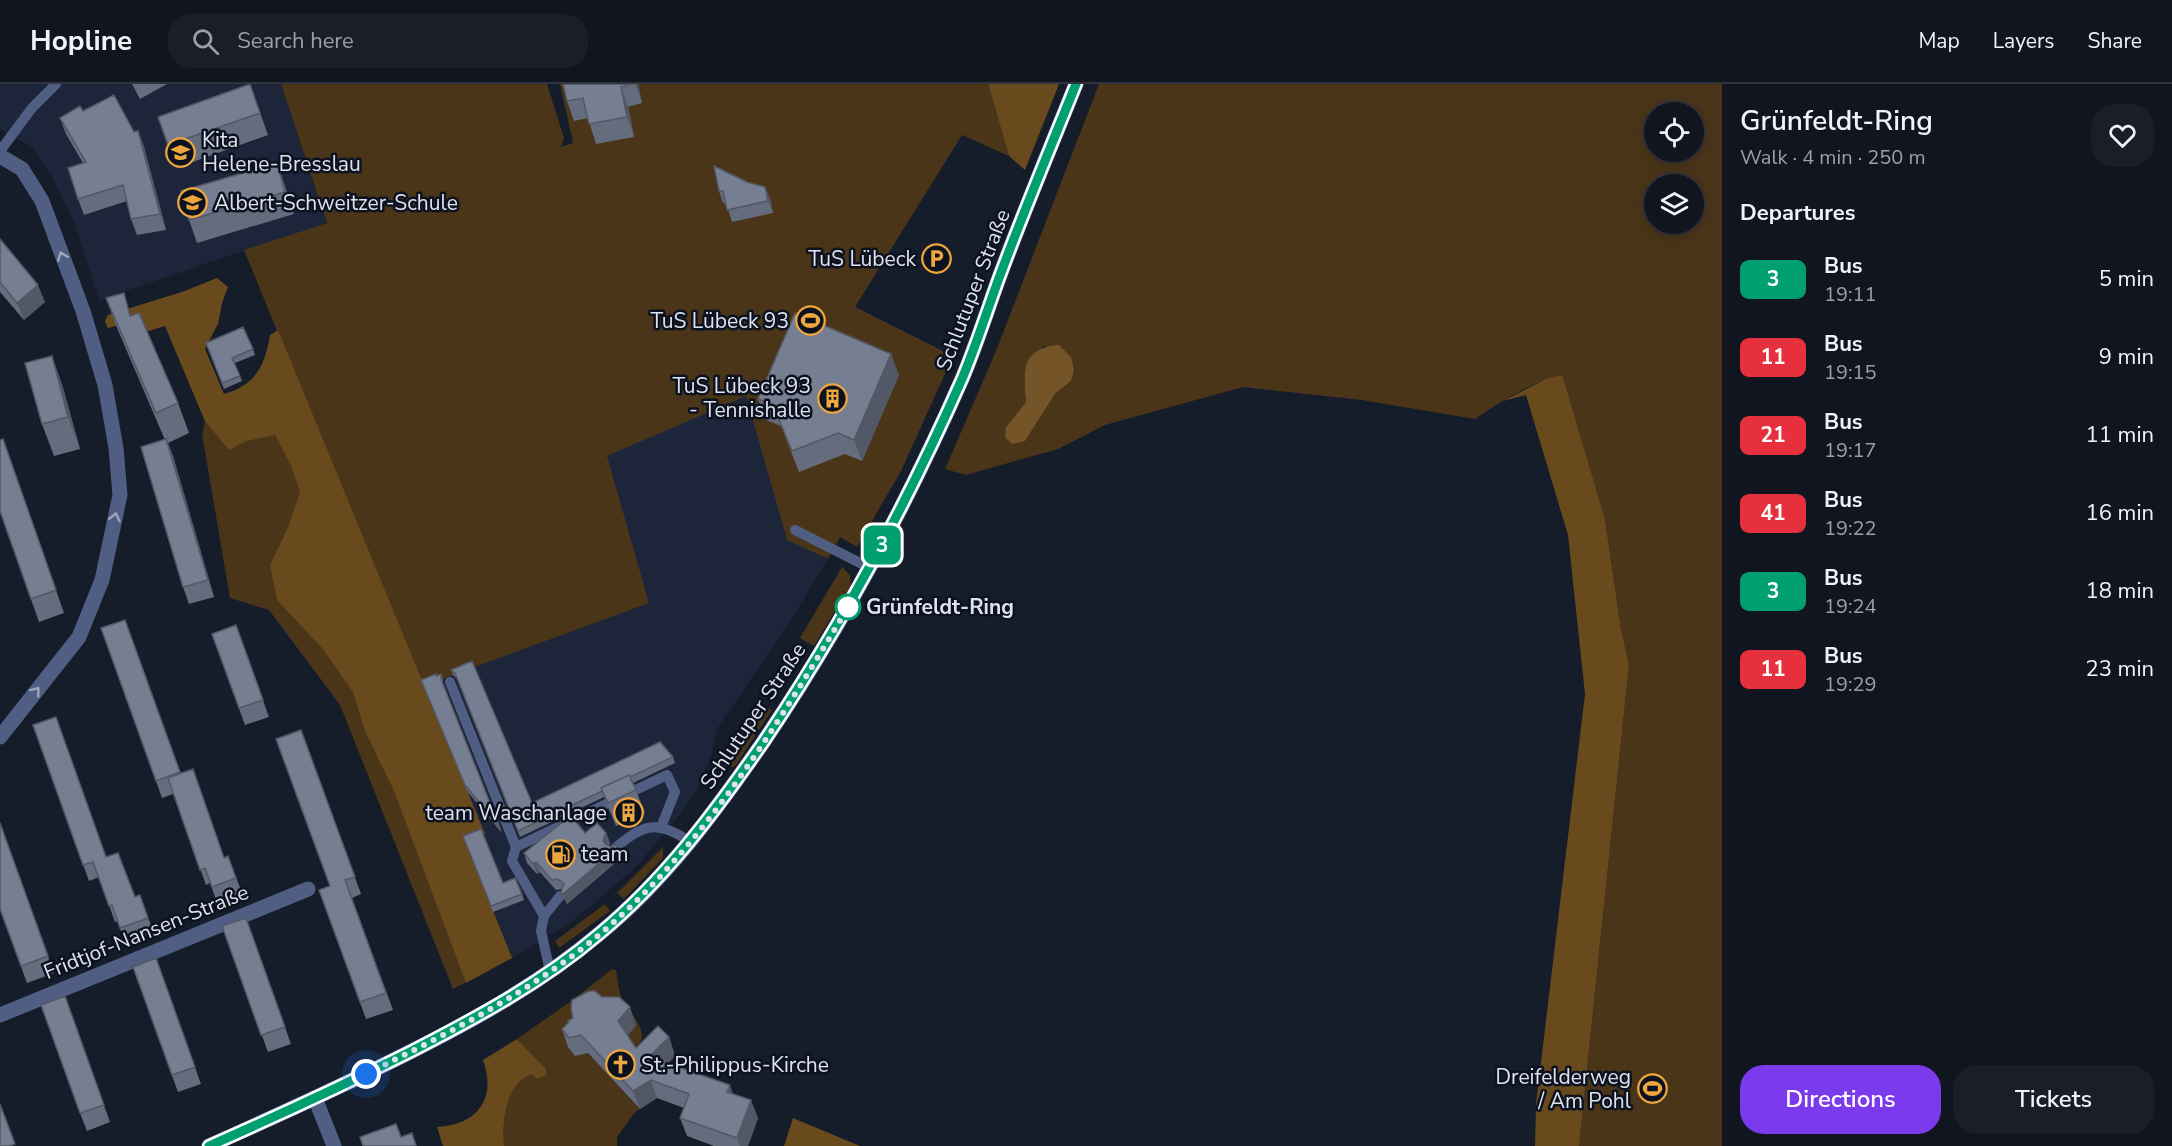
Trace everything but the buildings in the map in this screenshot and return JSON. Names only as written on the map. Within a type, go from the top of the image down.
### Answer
[{"type":"main road","name":"Schlutuper Straße","points":[[209,1146],[315,1098],[464,1025],[550,971],[598,936],[664,873],[691,842],[728,793],[824,647],[900,513],[964,375],[999,277],[1076,84]]},
{"type":"street","points":[[0,156],[22,169],[42,201],[83,311],[105,385],[116,448],[120,495],[102,580],[79,637],[0,737]]},
{"type":"street","name":"Fridtjof-Nansen-Straße","points":[[0,1015],[308,889]]},
{"type":"street","points":[[315,1098],[334,1146]]},
{"type":"lane","points":[[0,151],[32,108],[56,84]]},
{"type":"lane","points":[[795,530],[870,568]]},
{"type":"lane","points":[[450,682],[516,848],[512,861],[544,916]]},
{"type":"lane","points":[[516,848],[667,775],[675,792],[661,827]]},
{"type":"lane","points":[[614,849],[629,836],[646,828],[661,827],[672,830],[691,842]]},
{"type":"lane","points":[[550,971],[541,931],[544,916],[560,896]]},
{"type":"shaded area","name":"Albert-Schweitzer-Schule","points":[[0,84],[281,84],[327,223],[99,300],[75,224],[55,183],[33,148],[0,129]]},
{"type":"shaded area","points":[[281,84],[547,84],[564,138],[561,147],[573,143],[560,84],[988,84],[1009,156],[962,135],[855,307],[953,356],[901,471],[857,547],[840,537],[828,559],[787,540],[746,396],[607,456],[649,603],[423,686],[485,834],[465,842],[512,958],[453,989],[340,705],[269,610],[230,598],[202,434],[205,421],[165,326],[137,320],[108,328],[105,321],[108,315],[182,292],[231,413],[300,387],[244,250],[327,223]]},
{"type":"shaded area","points":[[988,84],[1059,84],[1025,170],[1009,156]]},
{"type":"shaded area","points":[[1099,84],[1722,84],[1722,1146],[1579,1146],[1629,665],[1621,629],[1605,519],[1561,375],[1516,393],[1475,419],[1362,400],[1243,387],[1105,425],[1058,449],[966,475],[945,469],[996,351]],"holes":[[[1045,346],[1071,381],[1055,394],[1025,441],[1006,427],[1026,402],[1025,370],[1027,364]]]},
{"type":"shaded area","points":[[217,278],[228,287],[218,324],[205,349],[224,394],[244,385],[257,372],[265,356],[270,335],[278,330],[485,834],[465,842],[512,958],[466,983],[394,791],[365,731],[353,692],[322,648],[277,600],[270,565],[289,525],[300,492],[291,465],[275,435],[246,441],[229,450],[205,421],[165,326],[142,333],[137,320],[108,328],[105,321],[108,315],[182,292]]},
{"type":"shaded area","points":[[1059,345],[1071,357],[1074,370],[1071,381],[1055,394],[1025,441],[1012,444],[1005,437],[1006,427],[1026,402],[1027,363],[1037,351]]},
{"type":"shaded area","points":[[1562,375],[1605,519],[1621,629],[1629,665],[1579,1146],[1535,1146],[1536,1104],[1585,694],[1568,535],[1526,395],[1503,401],[1548,378]]},
{"type":"shaded area","points":[[747,395],[787,540],[828,559],[789,623],[717,729],[711,757],[698,788],[677,818],[637,866],[591,906],[571,922],[512,958],[465,842],[485,834],[423,686],[606,456]]},
{"type":"shaded area","points":[[842,567],[850,575],[851,585],[814,646],[800,638]]},
{"type":"shaded area","points":[[759,702],[772,710],[736,765],[723,767],[730,744]]},
{"type":"shaded area","points":[[663,847],[663,858],[624,899],[617,893]]},
{"type":"shaded area","points":[[605,904],[610,911],[559,948],[555,941]]},
{"type":"shaded area","points":[[612,969],[616,970],[620,994],[639,1025],[642,1037],[635,1047],[628,1034],[586,1051],[640,1109],[635,1112],[617,1137],[617,1146],[504,1146],[505,1115],[511,1094],[523,1078],[532,1074],[537,1079],[546,1069],[517,1039]]},
{"type":"shaded area","points":[[517,1039],[546,1069],[546,1075],[537,1079],[532,1074],[516,1086],[505,1115],[504,1146],[443,1146],[437,1127],[463,1121],[481,1107],[487,1086],[487,1074],[483,1060]]},
{"type":"shaded area","points":[[793,1118],[860,1146],[784,1146]]},
{"type":"bus line","name":"3","points":[[209,1146],[324,1095],[464,1025],[515,994],[598,936],[664,873],[691,842],[728,793],[817,658],[850,604],[895,521],[964,375],[999,277],[1076,84]]},
{"type":"place","name":"Kita Helene-Bresslau","points":[[181,152]]},
{"type":"place","name":"Albert-Schweitzer-Schule","points":[[193,203]]},
{"type":"place","name":"TuS Lübeck","points":[[937,259]]},
{"type":"place","name":"TuS Lübeck 93","points":[[810,321]]},
{"type":"place","name":"TuS Lübeck 93 - Tennishalle","points":[[832,398]]},
{"type":"place","name":"Grünfeldt-Ring","points":[[848,607]]},
{"type":"place","name":"team Waschanlage","points":[[628,813]]},
{"type":"place","name":"team","points":[[560,854]]},
{"type":"place","name":"St.-Philippus-Kirche","points":[[620,1065]]},
{"type":"place","name":"Dreifelderweg / Am Pohl","points":[[1652,1089]]},
{"type":"route","points":[[366,1074],[464,1025],[515,994],[598,936],[630,907],[691,842],[728,793],[788,704],[850,604],[848,607]]}]
